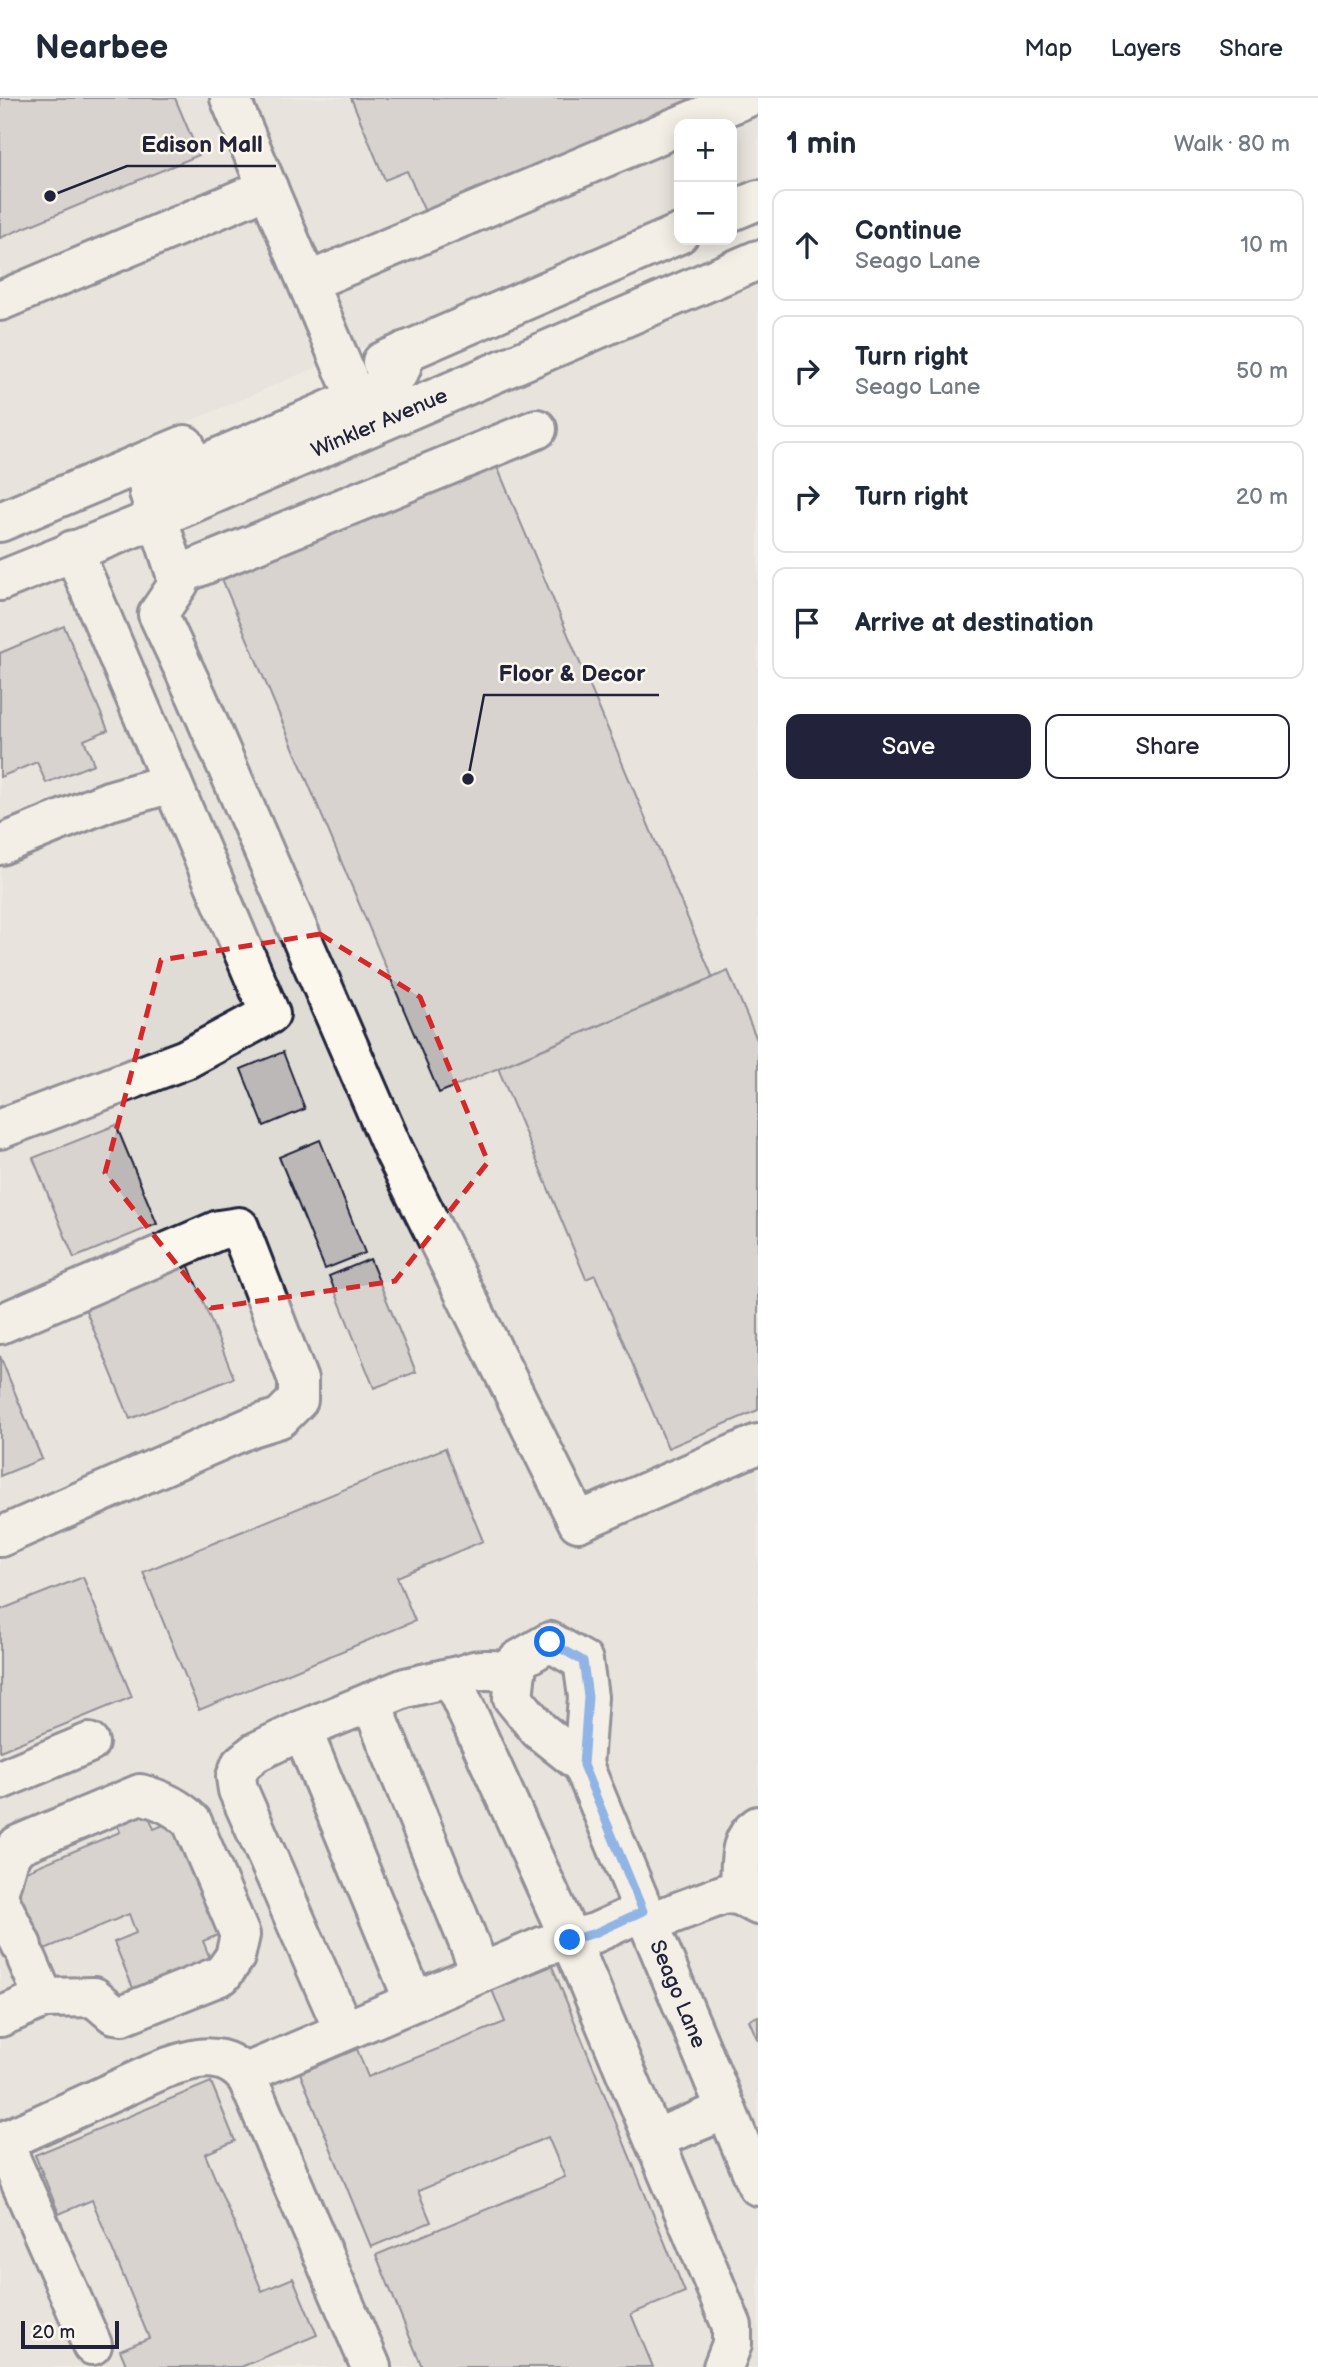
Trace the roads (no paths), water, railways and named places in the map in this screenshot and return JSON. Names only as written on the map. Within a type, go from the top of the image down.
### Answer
[{"type":"street","points":[[230,98],[347,377]]},
{"type":"street","points":[[696,119],[747,98]]},
{"type":"street","points":[[308,282],[674,128]]},
{"type":"street","points":[[0,301],[268,188]]},
{"type":"street","points":[[737,209],[758,200]]},
{"type":"street","points":[[0,522],[674,236]]},
{"type":"street","name":"Winkler Avenue","points":[[0,580],[156,518],[758,260]]},
{"type":"street","points":[[406,351],[401,368],[392,383],[155,485],[149,492],[178,583],[158,614],[393,1149],[578,1522],[758,1444]]},
{"type":"street","points":[[176,576],[537,429]]},
{"type":"street","points":[[0,1129],[186,1059],[270,1014],[73,550]]},
{"type":"street","points":[[119,659],[170,638]]},
{"type":"street","points":[[0,845],[109,801],[172,783]]},
{"type":"street","points":[[0,1324],[219,1230],[239,1227],[298,1380],[298,1400],[280,1418],[251,1427],[0,1538]]},
{"type":"street","name":"Seago Lane","points":[[583,1765],[539,1730],[513,1698],[517,1661],[550,1642],[583,1661],[588,1697],[583,1765],[758,2186]]},
{"type":"street","points":[[344,2031],[238,1790],[236,1777],[241,1764],[256,1752],[302,1730],[405,1688],[471,1671],[516,1672]]},
{"type":"street","points":[[462,1675],[457,1690],[461,1702],[570,1940],[732,2326],[732,2344],[723,2367]]},
{"type":"street","points":[[371,1702],[481,1973]]},
{"type":"street","points":[[302,1730],[414,2001]]},
{"type":"street","points":[[0,1780],[89,1743]]},
{"type":"street","points":[[0,2017],[44,1998],[94,1997],[114,2014],[122,2015],[222,1975],[235,1957],[240,1935],[192,1822],[183,1813],[158,1798],[140,1794],[18,1845],[8,1858],[0,1888],[0,1901],[44,1998]]},
{"type":"street","points":[[244,2074],[544,1945],[595,1933],[725,1894],[748,1900],[743,1840],[758,1826]]},
{"type":"street","points":[[92,2344],[1,2142],[163,2069],[189,2060],[210,2058],[240,2068],[244,2074],[371,2367]]},
{"type":"street","points":[[654,2139],[726,2110]]},
{"type":"place","name":"Edison Mall","points":[[50,196]]},
{"type":"place","name":"Floor & Decor","points":[[468,779]]}]
